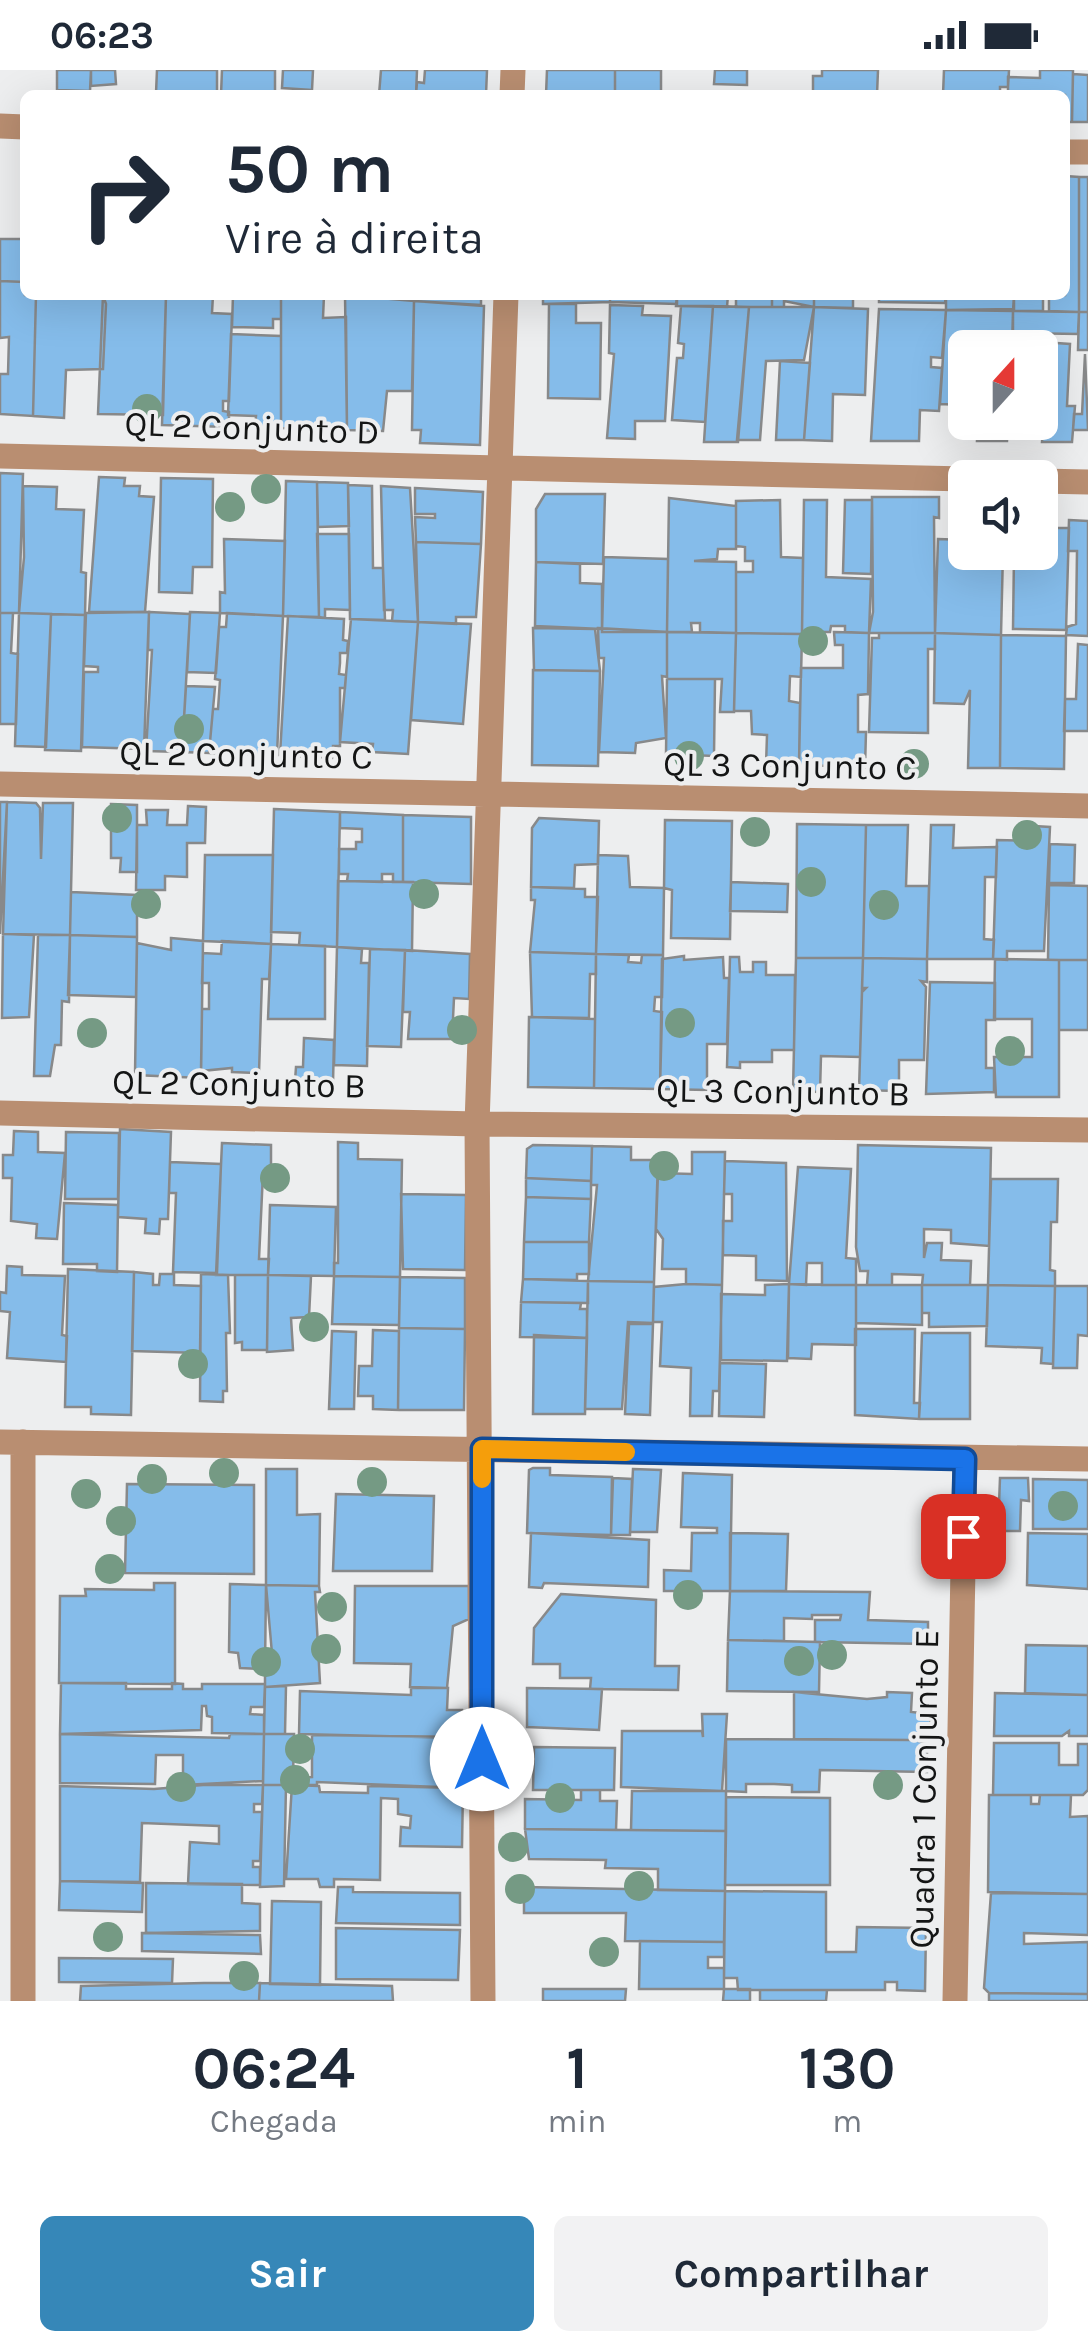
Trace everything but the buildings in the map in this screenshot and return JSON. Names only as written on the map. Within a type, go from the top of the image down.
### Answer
[{"type":"street","points":[[483,2001],[477,1124],[506,300]]},
{"type":"street","name":"QL 2 Conjunto D","points":[[0,456],[948,479]]},
{"type":"street","points":[[1058,481],[1088,482]]},
{"type":"street","name":"QL 2 Conjunto C","points":[[0,784],[491,796]]},
{"type":"street","name":"QL 3 Conjunto C","points":[[491,796],[1088,806]]},
{"type":"street","name":"QL 2 Conjunto B","points":[[0,1113],[477,1124]]},
{"type":"street","name":"QL 3 Conjunto B","points":[[477,1124],[1088,1130]]},
{"type":"street","points":[[23,2001],[11,1442],[1088,1460]]},
{"type":"street","name":"Quadra 1 Conjunto E","points":[[954,2001],[965,1459]]},
{"type":"slow traffic","points":[[482,1479],[482,1449],[626,1452]]},
{"type":"route","points":[[482,1759],[482,1449],[965,1459],[963,1536]]}]
